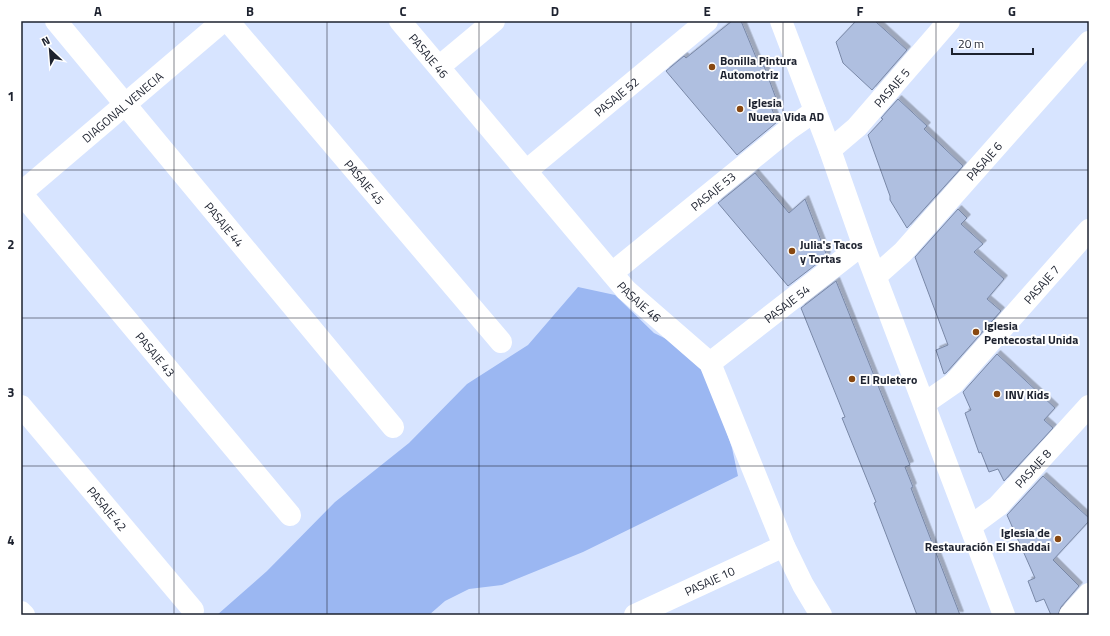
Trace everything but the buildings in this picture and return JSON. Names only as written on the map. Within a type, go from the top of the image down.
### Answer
[{"type":"street","name":"PASAJE 44","points":[[56,21],[393,427]]},
{"type":"street","name":"DIAGONAL VENECIA","points":[[21,193],[223,21]]},
{"type":"street","name":"PASAJE 45","points":[[228,21],[501,342]]},
{"type":"street","name":"PASAJE 46","points":[[400,21],[440,66],[626,290],[710,363],[784,546],[803,585],[821,615]]},
{"type":"street","points":[[440,66],[494,21]]},
{"type":"street","name":"PASAJE 52","points":[[526,171],[707,21]]},
{"type":"street","points":[[781,21],[830,150],[863,244],[925,403],[1004,615]]},
{"type":"street","name":"PASAJE 5","points":[[830,150],[857,127],[949,21]]},
{"type":"street","name":"PASAJE 6","points":[[876,276],[903,252],[1089,42]]},
{"type":"street","name":"PASAJE 53","points":[[612,273],[789,129],[815,111]]},
{"type":"street","name":"PASAJE 43","points":[[21,193],[290,515]]},
{"type":"street","name":"PASAJE 7","points":[[925,403],[954,383],[1089,230]]},
{"type":"street","name":"PASAJE 54","points":[[710,363],[863,244]]},
{"type":"street","name":"PASAJE 42","points":[[21,406],[193,610]]},
{"type":"street","name":"PASAJE 8","points":[[971,526],[998,506],[1089,406]]},
{"type":"street","name":"PASAJE 10","points":[[635,615],[784,546]]},
{"type":"street","points":[[1070,615],[1089,594]]},
{"type":"street","points":[[21,612],[24,615]]},
{"type":"shaded area","points":[[578,287],[615,295],[654,333],[689,350],[711,385],[732,448],[738,476],[583,552],[502,585],[469,589],[445,601],[429,615],[217,615],[267,571],[335,502],[409,443],[467,384],[528,345]]},
{"type":"place","name":"Bonilla Pintura Automotriz","points":[[712,67]]},
{"type":"place","name":"Iglesia Nueva Vida AD","points":[[740,109]]},
{"type":"place","name":"Julia's Tacos y Tortas","points":[[792,251]]},
{"type":"place","name":"Iglesia Pentecostal Unida","points":[[976,332]]},
{"type":"place","name":"El Ruletero","points":[[852,379]]},
{"type":"place","name":"INV Kids","points":[[997,394]]},
{"type":"place","name":"Iglesia de Restauración El Shaddai","points":[[1058,539]]}]
